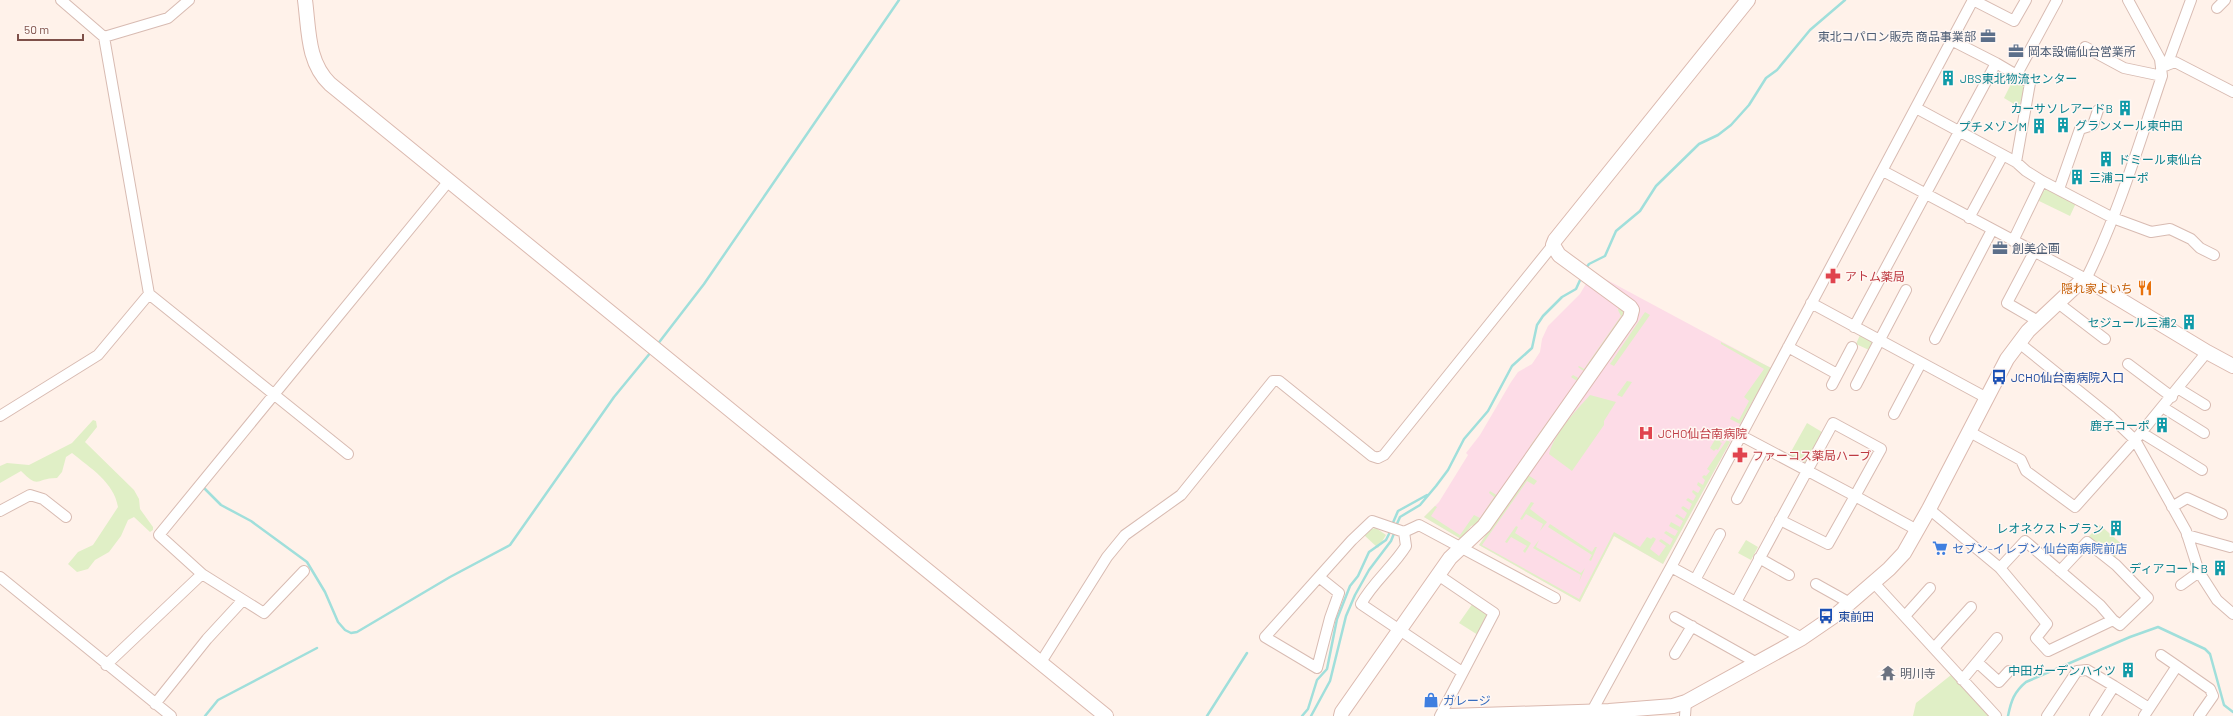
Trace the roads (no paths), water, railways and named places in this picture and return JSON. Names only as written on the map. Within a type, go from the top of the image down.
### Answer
[{"type":"street","points":[[61,0],[104,37],[149,294],[276,394],[348,454]]},
{"type":"street","points":[[104,37],[168,18],[189,0]]},
{"type":"street","points":[[305,0],[311,52],[316,66],[322,76],[448,182],[1106,716]]},
{"type":"street","points":[[1041,662],[1112,551],[1125,535],[1181,495],[1273,381],[1279,381],[1372,456],[1378,458],[1384,455],[1748,0]]},
{"type":"street","points":[[1592,711],[1671,567],[1973,0],[2014,21],[2026,0]]},
{"type":"street","points":[[2017,74],[2058,0]]},
{"type":"street","points":[[2128,0],[2156,50],[2164,69]]},
{"type":"street","points":[[1449,716],[1562,714],[1673,706],[1685,709],[1757,663],[1802,638],[1874,584],[1904,553],[1930,509],[1985,397],[2018,342],[2038,321],[2078,284],[2086,279],[2103,245],[2164,69],[2191,0]]},
{"type":"street","points":[[2217,8],[2225,0]]},
{"type":"street","points":[[1951,40],[2017,74],[2030,83],[2016,162]]},
{"type":"street","points":[[2085,46],[2124,68],[2164,69],[2175,62],[2233,92]]},
{"type":"street","points":[[1854,327],[1996,63]]},
{"type":"street","points":[[1916,108],[2003,154],[2042,181],[2113,218],[2151,232],[2170,229],[2191,239],[2200,248],[2214,255]]},
{"type":"street","points":[[2059,189],[2080,129],[2093,125],[2098,110]]},
{"type":"street","points":[[1969,218],[2003,154]]},
{"type":"street","points":[[1883,171],[2086,279],[2233,366]]},
{"type":"street","points":[[2013,241],[2042,181]]},
{"type":"street","points":[[304,571],[264,613],[202,574],[159,535],[276,394],[448,182]]},
{"type":"street","points":[[1935,339],[1992,230]]},
{"type":"street","points":[[1341,716],[1450,558],[1484,526],[1632,314],[1630,307],[1559,255],[1553,245]]},
{"type":"street","points":[[2034,252],[2007,303],[2038,321]]},
{"type":"street","points":[[1856,385],[1906,290]]},
{"type":"street","points":[[0,416],[98,354],[149,294]]},
{"type":"street","points":[[1811,303],[1985,397]]},
{"type":"street","points":[[2058,303],[2105,339]]},
{"type":"street","points":[[2018,342],[2111,417],[2139,436],[2202,470]]},
{"type":"street","points":[[1832,385],[1852,346]]},
{"type":"street","points":[[1788,347],[1837,374]]},
{"type":"street","points":[[1968,431],[2021,460],[2026,471],[2075,507],[2164,408],[2207,352]]},
{"type":"street","points":[[1894,414],[1921,363]]},
{"type":"street","points":[[2128,364],[2172,397]]},
{"type":"street","points":[[2179,389],[2205,405]]},
{"type":"street","points":[[2164,408],[2204,433]]},
{"type":"street","points":[[1736,602],[1832,423],[1881,449],[1828,544],[1780,520]]},
{"type":"street","points":[[1740,435],[1806,472],[1855,496],[1917,530]]},
{"type":"street","points":[[2139,436],[2172,507],[2187,535],[2199,572],[2217,600],[2233,614]]},
{"type":"street","points":[[1737,498],[1764,448]]},
{"type":"street","points":[[0,511],[30,495],[43,499],[66,517]]},
{"type":"street","points":[[2172,507],[2187,498],[2222,514]]},
{"type":"street","points":[[1930,509],[2000,568],[2048,624],[2036,638],[2048,652],[2113,620]]},
{"type":"street","points":[[1319,577],[1340,593],[1330,618],[1317,668],[1265,637],[1319,577],[1372,520],[1388,528],[1403,532],[1420,525],[1555,598]]},
{"type":"street","points":[[1403,532],[1406,546],[1399,557],[1369,589],[1361,604],[1462,672]]},
{"type":"street","points":[[1695,580],[1720,534]]},
{"type":"street","points":[[2187,535],[2230,547]]},
{"type":"street","points":[[2000,568],[2025,541],[2060,571],[2100,605],[2113,620],[2120,625],[2148,598],[2116,565],[2087,542],[2060,571]]},
{"type":"street","points":[[1759,558],[1789,575]]},
{"type":"street","points":[[1671,567],[1802,638]]},
{"type":"street","points":[[2181,585],[2199,572]]},
{"type":"street","points":[[106,665],[202,574]]},
{"type":"street","points":[[1438,576],[1494,613],[1440,716]]},
{"type":"street","points":[[0,577],[106,665],[171,716]]},
{"type":"street","points":[[1816,584],[1850,603]]},
{"type":"street","points":[[1874,584],[1906,616],[1996,716]]},
{"type":"street","points":[[1906,616],[1930,588]]},
{"type":"street","points":[[155,704],[207,639],[243,600]]},
{"type":"street","points":[[1934,648],[1971,607]]},
{"type":"street","points":[[1675,617],[1757,663]]},
{"type":"street","points":[[1675,654],[1692,626]]},
{"type":"street","points":[[1962,680],[1997,638]]},
{"type":"street","points":[[2161,655],[2210,689],[2213,696],[2199,716]]},
{"type":"street","points":[[1977,662],[1999,682],[2009,671]]},
{"type":"street","points":[[2047,716],[2077,671],[2087,670],[2098,674],[2147,712],[2177,666]]},
{"type":"street","points":[[2095,716],[2114,686]]},
{"type":"waterway","points":[[657,345],[704,284],[899,0]]},
{"type":"waterway","points":[[1586,268],[1589,264],[1605,256],[1616,231],[1640,211],[1656,186],[1699,144],[1718,135],[1731,125],[1749,105],[1766,78],[1777,70],[1810,30],[1845,0]]},
{"type":"waterway","points":[[1396,526],[1400,517],[1420,505],[1448,470],[1464,439],[1488,411],[1512,366],[1532,348],[1537,325],[1543,316],[1562,297],[1576,289],[1581,278]]},
{"type":"waterway","points":[[203,487],[221,505],[251,521],[307,562],[325,592],[338,622],[345,630],[351,633],[357,632],[450,577],[510,545],[614,397],[651,352]]},
{"type":"waterway","points":[[1392,525],[1398,511],[1427,495]]},
{"type":"waterway","points":[[1302,716],[1308,709],[1317,680],[1327,669],[1337,619],[1350,586],[1358,576],[1369,552],[1386,540],[1391,530]]},
{"type":"waterway","points":[[1311,716],[1330,681],[1346,616],[1355,595],[1369,570],[1391,541],[1395,531]]},
{"type":"waterway","points":[[2008,716],[2014,697],[2026,682],[2130,637],[2158,627],[2205,649],[2210,654],[2224,705],[2233,712]]},
{"type":"waterway","points":[[205,716],[218,700],[317,648]]},
{"type":"waterway","points":[[1207,716],[1247,653]]},
{"type":"place","name":"東北コパロン販売 商品事業部","points":[[1988,36]]},
{"type":"place","name":"岡本設備仙台営業所","points":[[2016,51]]},
{"type":"place","name":"JBS東北物流センター","points":[[1948,78]]},
{"type":"place","name":"カーサソレアードB","points":[[2125,108]]},
{"type":"place","name":"グランメール東中田","points":[[2063,125]]},
{"type":"place","name":"プチメゾンM","points":[[2039,126]]},
{"type":"place","name":"ドミール東仙台","points":[[2106,159]]},
{"type":"place","name":"三浦コーポ","points":[[2077,177]]},
{"type":"place","name":"創美企画","points":[[2000,248]]},
{"type":"place","name":"アトム薬局","points":[[1833,276]]},
{"type":"place","name":"隠れ家よいち","points":[[2145,288]]},
{"type":"place","name":"セジュール三浦2","points":[[2189,322]]},
{"type":"place","name":"JCHO仙台南病院入口","points":[[1999,377]]},
{"type":"place","name":"鹿子コーポ","points":[[2162,425]]},
{"type":"place","name":"JCHO仙台南病院","points":[[1646,433]]},
{"type":"place","name":"ファーコス薬局ハーブ","points":[[1740,455]]},
{"type":"place","name":"レオネクストブラン","points":[[2116,528]]},
{"type":"place","name":"セブン-イレブン 仙台南病院前店","points":[[1940,548]]},
{"type":"place","name":"ディアコートB","points":[[2220,568]]},
{"type":"place","name":"東前田","points":[[1826,616]]},
{"type":"place","name":"中田ガーデンハイツ","points":[[2128,670]]},
{"type":"place","name":"明川寺","points":[[1888,673]]},
{"type":"place","name":"ガレージ","points":[[1431,700]]}]
